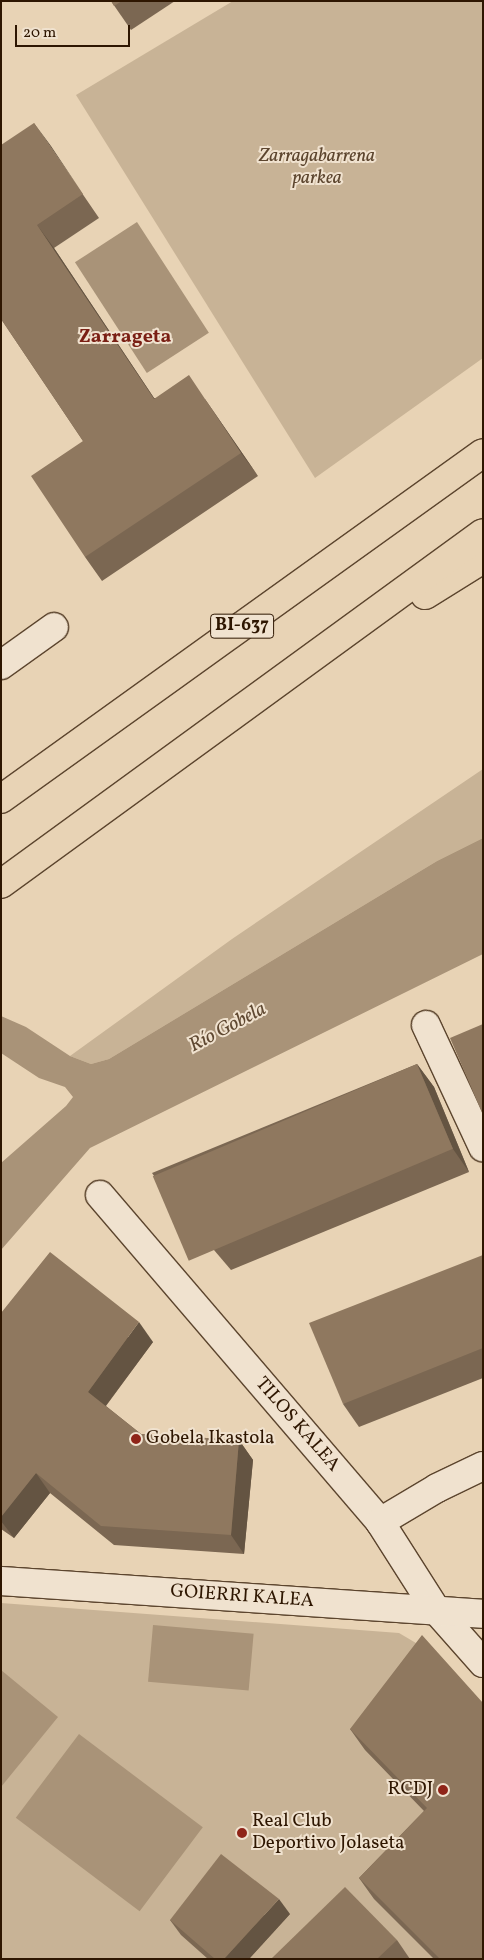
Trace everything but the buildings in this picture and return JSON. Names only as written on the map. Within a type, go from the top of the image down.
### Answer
[{"type":"highway","name":"BI-637","points":[[1,800],[483,453]]},
{"type":"highway","points":[[1,884],[483,533]]},
{"type":"highway","points":[[232,714],[483,559]]},
{"type":"street","points":[[1,665],[54,627]]},
{"type":"street","points":[[426,1025],[483,1147]]},
{"type":"street","name":"TILOS KALEA","points":[[100,1194],[380,1522],[436,1610],[483,1663]]},
{"type":"street","points":[[380,1522],[437,1488],[483,1466]]},
{"type":"street","name":"GOIERRI KALEA","points":[[1,1582],[483,1614]]},
{"type":"green space","name":"Zarragabarrena parkea","points":[[233,1],[483,1],[483,358],[315,478],[76,95]]},
{"type":"green space","points":[[483,769],[483,838],[437,861],[109,1059],[91,1064],[70,1056],[232,939]]},
{"type":"green space","name":"Real Club Deportivo Jolaseta","points":[[1,1603],[399,1633],[438,1656],[483,1959],[1,1959]]},
{"type":"water","points":[[137,222],[209,333],[147,373],[75,262]]},
{"type":"water","name":"Río Gobela","points":[[483,838],[483,954],[90,1148],[1,1250],[1,1163],[66,1106],[73,1097],[65,1087],[39,1078],[1,1053],[1,1016],[26,1027],[70,1056],[91,1064],[109,1059],[437,861]]},
{"type":"water","points":[[153,1625],[254,1634],[249,1691],[148,1682]]},
{"type":"water","points":[[1,1670],[58,1717],[1,1787]]},
{"type":"water","points":[[79,1734],[203,1827],[140,1911],[16,1818]]},
{"type":"place","name":"Gobela Ikastola","points":[[136,1439]]},
{"type":"place","name":"RCDJ","points":[[443,1790]]},
{"type":"place","name":"Real Club Deportivo Jolaseta","points":[[242,1833]]},
{"type":"district","name":"Zarrageta","points":[[125,337]]}]
